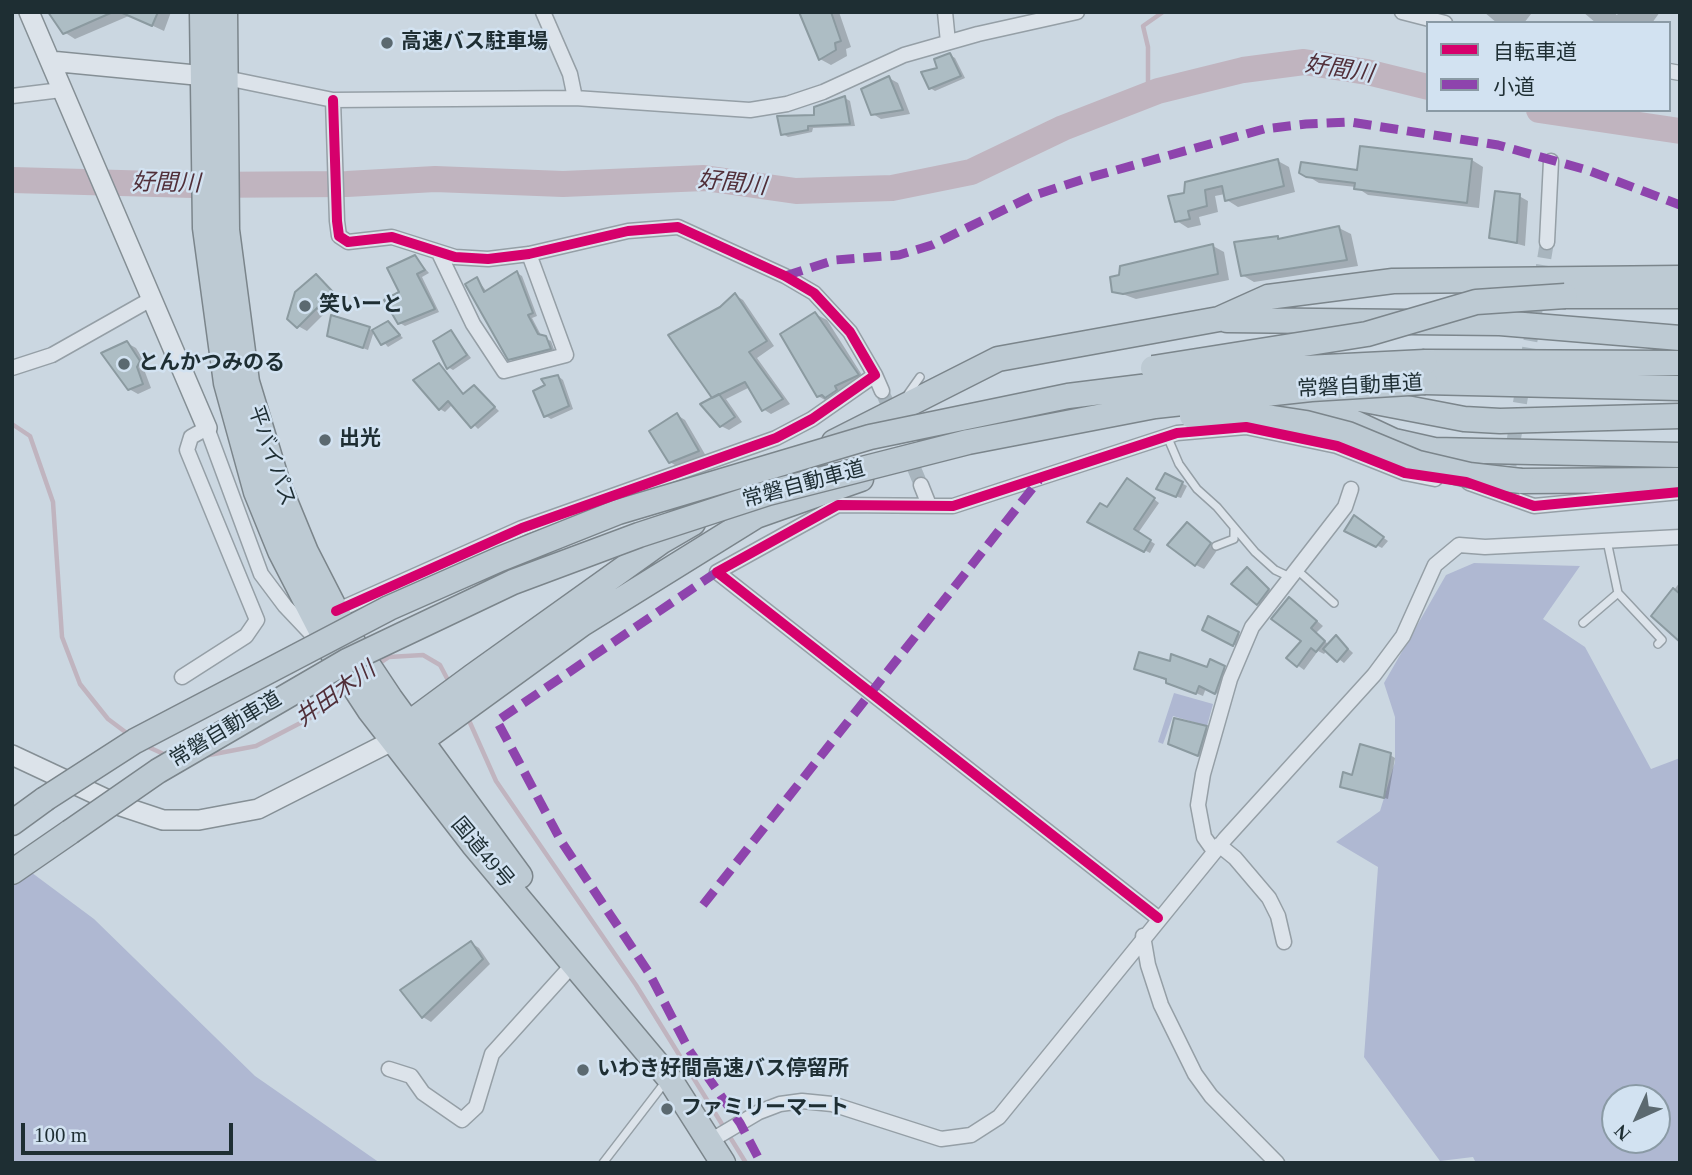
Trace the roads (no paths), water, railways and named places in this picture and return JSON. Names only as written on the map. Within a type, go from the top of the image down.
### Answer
[{"type":"highway","name":"平バイパス","points":[[202,12],[215,76],[227,117],[216,229],[247,383],[278,484],[336,611],[347,663]]},
{"type":"highway","name":"平バイパス","points":[[225,12],[215,76],[202,107],[216,229],[226,383],[256,492],[280,551],[347,663],[408,735]]},
{"type":"highway","points":[[1219,319],[1268,297],[1393,281],[1680,278]]},
{"type":"highway","points":[[942,420],[1112,375],[1367,334],[1476,302],[1565,296],[1680,296]]},
{"type":"highway","points":[[408,735],[480,685],[662,541],[890,400],[998,359],[1219,319],[1500,323],[1680,338]]},
{"type":"highway","name":"常磐自動車道","points":[[12,872],[158,771],[312,680],[513,582],[639,535],[768,493],[968,442],[1155,406],[1425,372],[1680,363]]},
{"type":"highway","name":"常磐自動車道","points":[[12,823],[135,741],[236,686],[389,608],[500,559],[618,512],[785,461],[942,420],[1146,384],[1286,369],[1425,372],[1680,388]]},
{"type":"highway","points":[[480,685],[756,516],[864,478],[973,453],[1027,421],[1138,400],[1282,384],[1464,419],[1500,421],[1680,416]]},
{"type":"highway","points":[[1249,389],[1332,412],[1394,441],[1434,450],[1680,455]]},
{"type":"highway","points":[[1044,428],[1160,417],[1247,414],[1306,423],[1348,434],[1418,463],[1511,488],[1680,480]]},
{"type":"highway","name":"国道49号","points":[[408,735],[473,844],[575,962],[669,1078],[715,1138],[723,1163]]},
{"type":"street","points":[[29,12],[207,428],[261,574],[294,616],[347,663]]},
{"type":"street","points":[[542,12],[570,74],[575,98]]},
{"type":"street","points":[[945,12],[948,42]]},
{"type":"street","points":[[50,61],[215,76],[333,100],[575,98],[712,110],[762,108],[787,104],[822,92],[904,55],[1077,12]]},
{"type":"street","points":[[1409,13],[1439,21]]},
{"type":"street","points":[[12,96],[61,90]]},
{"type":"street","points":[[333,100],[337,221],[339,236],[348,242],[392,237],[439,253],[488,260],[529,254],[628,231],[678,227],[785,275],[814,293],[850,332],[890,400]]},
{"type":"street","points":[[1547,242],[1551,161]]},
{"type":"street","points":[[439,253],[473,324],[504,371],[566,355],[529,254]]},
{"type":"street","points":[[12,368],[52,355],[153,299]]},
{"type":"street","points":[[336,611],[522,528],[776,438],[812,419],[875,375]]},
{"type":"street","points":[[1158,918],[716,572],[838,505],[953,506],[1167,436],[1246,426],[1337,446],[1405,473],[1511,488],[1534,506],[1680,492]]},
{"type":"street","points":[[181,677],[246,636],[257,621],[187,450],[191,437],[207,428]]},
{"type":"street","points":[[921,485],[929,505]]},
{"type":"street","points":[[1284,942],[1278,916],[1269,898],[1235,858],[1204,837],[1198,805],[1230,679],[1252,627],[1345,507],[1351,489]]},
{"type":"street","points":[[715,1138],[780,1104],[802,1101],[832,1104],[941,1139],[971,1135],[999,1117],[1217,848],[1374,675],[1403,636],[1435,565],[1459,545],[1485,547],[1680,537]]},
{"type":"street","points":[[12,755],[121,806],[163,820],[199,820],[258,809],[408,735]]},
{"type":"street","points":[[1143,936],[1147,965],[1161,1005],[1195,1074],[1211,1096],[1277,1163]]},
{"type":"street","points":[[389,1069],[411,1076],[423,1093],[462,1120],[476,1107],[492,1054],[575,962]]},
{"type":"lane","points":[[890,400],[920,377]]},
{"type":"lane","points":[[1167,436],[1179,464],[1197,489],[1275,570],[1293,573],[1335,603]]},
{"type":"lane","points":[[1216,545],[1234,539],[1234,528]]},
{"type":"lane","points":[[1607,541],[1618,593],[1662,640],[1658,644]]},
{"type":"lane","points":[[1583,624],[1618,593]]},
{"type":"lane","points":[[603,1163],[669,1078]]},
{"type":"waterway","points":[[1148,95],[1148,47],[1143,26],[1163,12]]},
{"type":"waterway","name":"好間川","points":[[12,180],[193,185],[347,184],[435,179],[563,184],[704,178],[796,191],[892,188],[971,172],[1063,128],[1158,91],[1243,70],[1304,62],[1367,72],[1426,87]]},
{"type":"waterway","name":"好間川","points":[[1552,112],[1680,131]]},
{"type":"waterway","name":"井田木川","points":[[12,424],[30,436],[53,502],[62,637],[80,684],[108,719],[128,734]]},
{"type":"waterway","name":"井田木川","points":[[377,665],[389,657],[423,655],[440,665],[450,684]]},
{"type":"waterway","name":"井田木川","points":[[204,756],[256,746],[310,718],[344,688]]},
{"type":"waterway","name":"井田木川","points":[[467,716],[496,781],[636,985],[746,1163]]},
{"type":"waterway","name":"井田木川","points":[[144,745],[168,756]]},
{"type":"tunnel","points":[[1506,486],[1547,242]]},
{"type":"tunnel","points":[[882,391],[921,485]]},
{"type":"place","name":"高速バス駐車場","points":[[387,43]]},
{"type":"place","name":"笑いーと","points":[[305,306]]},
{"type":"place","name":"とんかつみのる","points":[[124,364]]},
{"type":"place","name":"出光","points":[[325,440]]},
{"type":"place","name":"いわき好間高速バス停留所","points":[[583,1070]]},
{"type":"place","name":"ファミリーマート","points":[[667,1109]]}]
